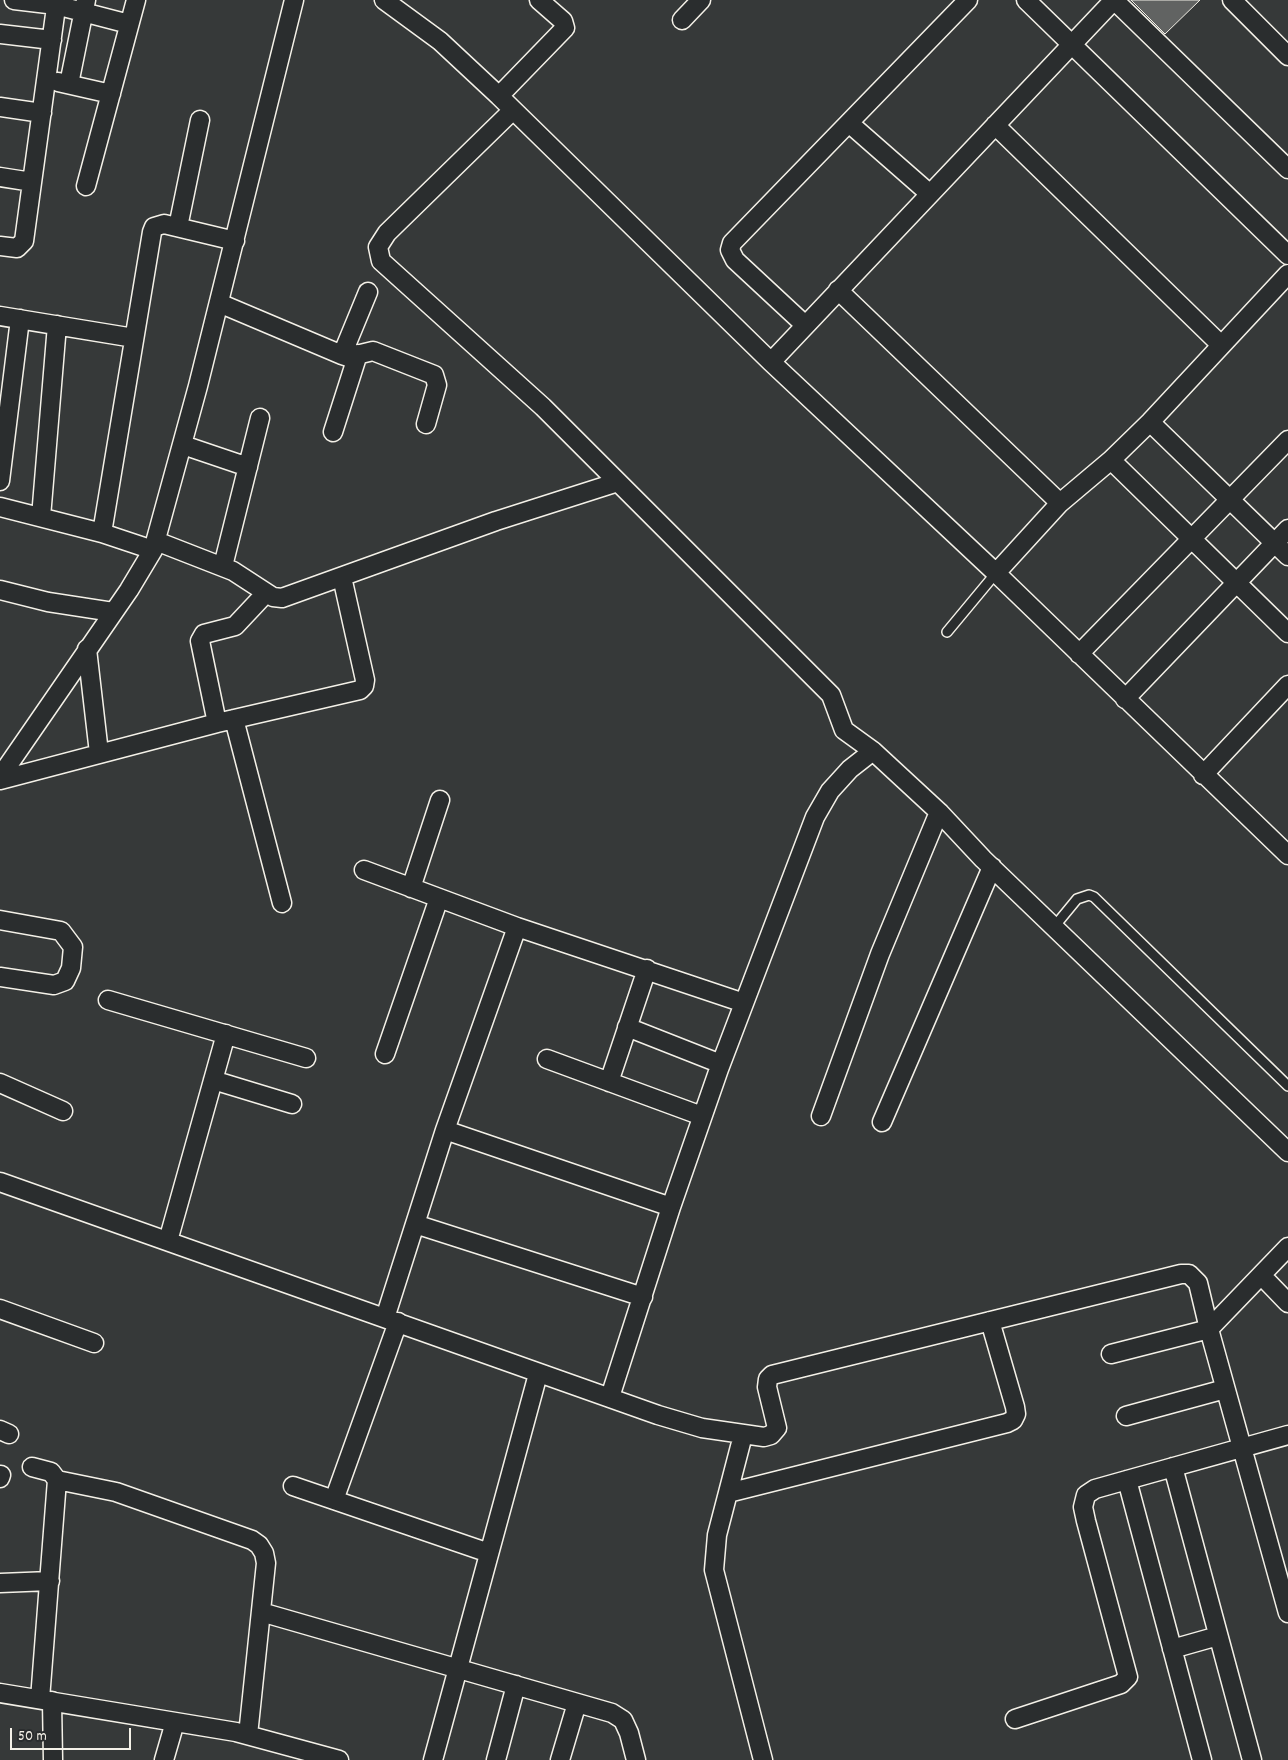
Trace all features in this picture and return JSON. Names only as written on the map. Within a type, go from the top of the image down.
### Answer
[{"type":"street","points":[[14,0],[85,6],[129,24]]},
{"type":"street","points":[[86,186],[136,0]]},
{"type":"street","points":[[0,778],[144,568],[154,545],[183,445],[294,0]]},
{"type":"street","points":[[384,0],[440,41],[499,96],[771,362],[996,573],[1203,775],[1288,855]]},
{"type":"street","points":[[682,20],[701,0]]},
{"type":"street","points":[[805,325],[735,260],[730,250],[735,239],[968,0]]},
{"type":"street","points":[[1026,0],[1288,255]]},
{"type":"street","points":[[771,362],[1114,0],[1288,169]]},
{"type":"street","points":[[1232,0],[1288,56]]},
{"type":"street","points":[[499,96],[565,28],[564,21],[543,1]]},
{"type":"street","points":[[0,246],[17,248],[22,245],[56,3]]},
{"type":"street","points":[[69,84],[85,6]]},
{"type":"street","points":[[0,34],[52,40]]},
{"type":"street","points":[[46,79],[111,94]]},
{"type":"street","points":[[0,107],[42,113]]},
{"type":"street","points":[[513,110],[387,233],[380,242],[378,254],[386,266],[543,407],[831,694],[844,730],[873,751],[938,812],[992,867],[1288,1152]]},
{"type":"street","points":[[178,227],[200,120]]},
{"type":"street","points":[[849,123],[930,194]]},
{"type":"street","points":[[995,125],[1221,345]]},
{"type":"street","points":[[0,177],[32,182]]},
{"type":"street","points":[[102,533],[152,232],[158,224],[234,241]]},
{"type":"street","points":[[996,573],[1060,503],[1111,460],[1150,422],[1288,274]]},
{"type":"street","points":[[838,290],[1060,503]]},
{"type":"street","points":[[333,432],[350,355],[368,292]]},
{"type":"street","points":[[219,303],[350,355],[373,351],[434,375],[437,385],[426,424]]},
{"type":"street","points":[[0,316],[134,338]]},
{"type":"street","points":[[0,481],[5,393],[20,319]]},
{"type":"street","points":[[41,518],[57,325]]},
{"type":"street","points":[[223,566],[260,418]]},
{"type":"street","points":[[1150,422],[1288,556]]},
{"type":"street","points":[[1079,654],[1288,440]]},
{"type":"street","points":[[183,445],[248,467]]},
{"type":"street","points":[[1111,460],[1288,633]]},
{"type":"street","points":[[0,507],[154,545],[223,566],[241,575],[273,597],[282,598],[496,521],[618,482]]},
{"type":"street","points":[[1125,699],[1288,529]]},
{"type":"street","points":[[0,778],[217,723],[352,692],[364,686],[365,680],[342,577]]},
{"type":"street","points":[[0,590],[48,602],[113,612]]},
{"type":"street","points":[[217,723],[200,641],[204,634],[226,630],[235,626],[266,593]]},
{"type":"street","points":[[87,649],[99,753]]},
{"type":"street","points":[[1203,775],[1285,695]]},
{"type":"street","points":[[234,719],[282,903]]},
{"type":"street","points":[[610,1397],[702,1116],[814,817],[830,790],[850,769],[873,751]]},
{"type":"street","points":[[411,888],[440,800]]},
{"type":"street","points":[[821,1116],[880,954],[938,812]]},
{"type":"street","points":[[882,1122],[992,867]]},
{"type":"street","points":[[364,870],[517,928],[647,969],[744,1003]]},
{"type":"street","points":[[385,1054],[439,898]]},
{"type":"street","points":[[0,920],[61,931],[73,947],[71,968],[65,981],[54,985],[0,978]]},
{"type":"street","points":[[334,1500],[392,1320],[415,1224],[445,1130],[517,928]]},
{"type":"street","points":[[608,1082],[647,969]]},
{"type":"street","points":[[108,1000],[306,1058]]},
{"type":"street","points":[[627,1027],[721,1064]]},
{"type":"street","points":[[168,1241],[226,1034]]},
{"type":"street","points":[[547,1059],[702,1116]]},
{"type":"street","points":[[214,1080],[292,1104]]},
{"type":"street","points":[[0,1083],[63,1111]]},
{"type":"street","points":[[445,1130],[671,1207]]},
{"type":"street","points":[[0,1182],[392,1320],[538,1374],[702,1428],[764,1437],[775,1432],[776,1422],[767,1383],[772,1375],[1181,1274],[1188,1274],[1198,1284],[1225,1389],[1288,1613]]},
{"type":"street","points":[[415,1224],[643,1297]]},
{"type":"street","points":[[1110,1354],[1209,1328],[1288,1247]]},
{"type":"street","points":[[1261,1275],[1288,1303]]},
{"type":"street","points":[[0,1309],[94,1343]]},
{"type":"street","points":[[728,1493],[1013,1420],[1016,1414],[1015,1406],[990,1321]]},
{"type":"street","points":[[433,1760],[538,1374]]},
{"type":"street","points":[[1126,1416],[1225,1389]]},
{"type":"street","points":[[743,1435],[716,1544],[714,1570],[763,1760]]},
{"type":"street","points":[[1015,1719],[1121,1684],[1128,1677],[1084,1507],[1084,1500],[1090,1491],[1288,1435]]},
{"type":"street","points":[[32,1467],[51,1472],[57,1480],[50,1581],[46,1700],[53,1760]]},
{"type":"street","points":[[1173,1467],[1252,1760]]},
{"type":"street","points":[[57,1480],[116,1492],[252,1540],[259,1545],[264,1553],[266,1563],[248,1735]]},
{"type":"street","points":[[1127,1480],[1202,1760]]},
{"type":"street","points":[[293,1486],[489,1553]]},
{"type":"street","points":[[0,1583],[50,1581]]},
{"type":"street","points":[[261,1612],[618,1716],[629,1733],[636,1760]]},
{"type":"street","points":[[1172,1649],[1218,1636]]},
{"type":"street","points":[[496,1760],[516,1685]]},
{"type":"street","points":[[0,1693],[248,1735],[339,1760]]},
{"type":"street","points":[[560,1760],[577,1703]]},
{"type":"street","points":[[164,1760],[175,1722]]},
{"type":"lane","points":[[947,632],[996,573]]},
{"type":"lane","points":[[1054,927],[1082,896],[1089,895],[1094,897],[1288,1086]]},
{"type":"building","points":[[1131,0],[1200,0],[1165,34]]}]
